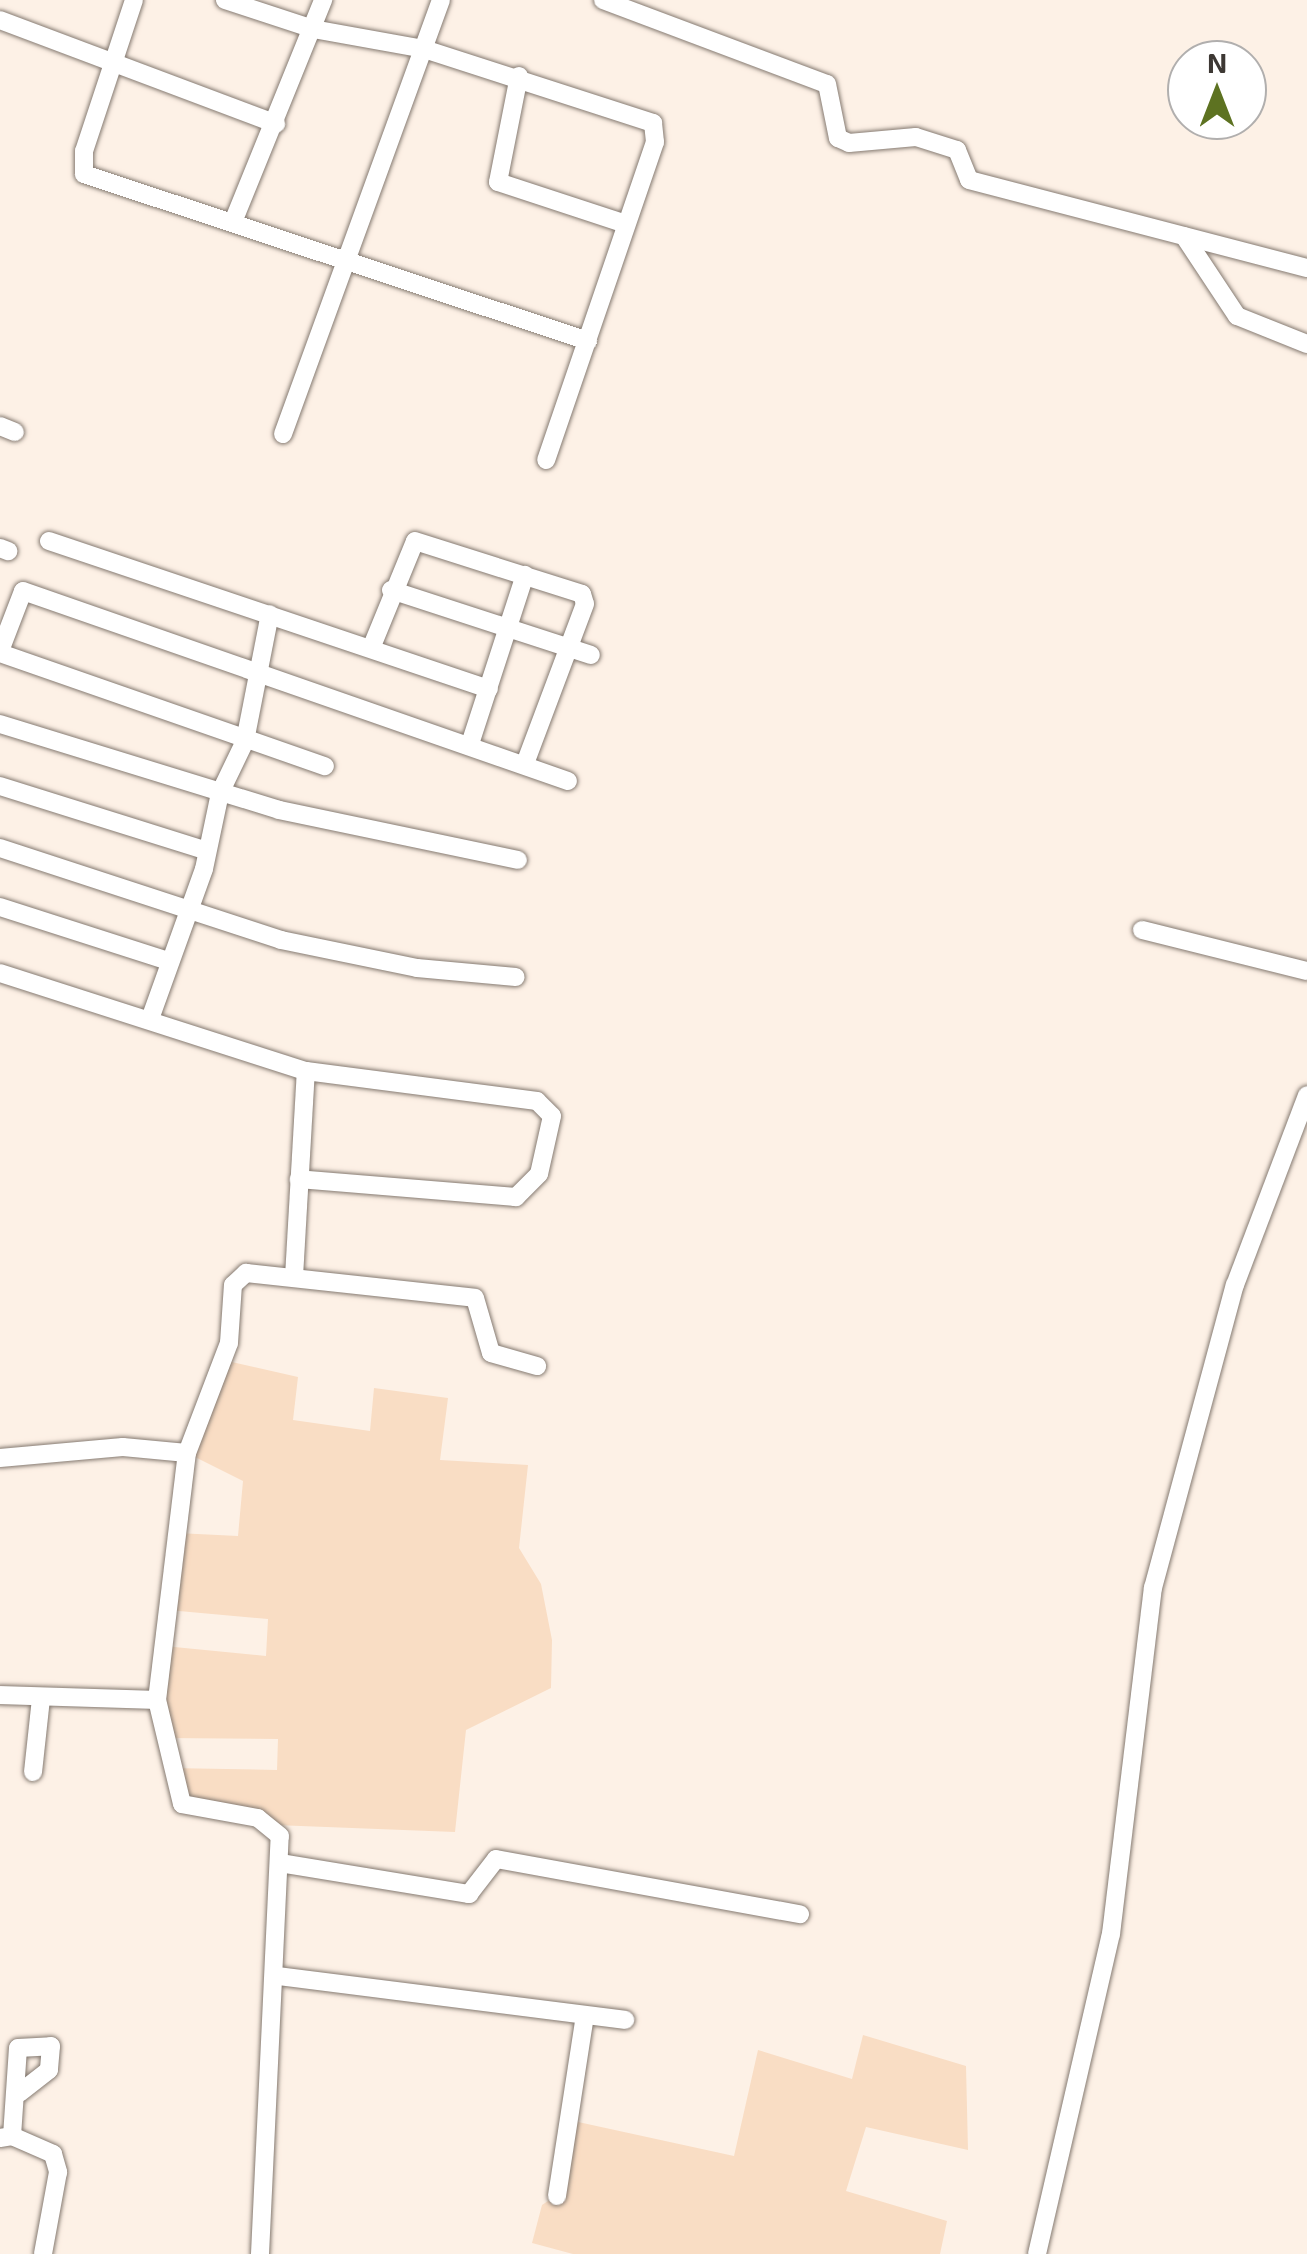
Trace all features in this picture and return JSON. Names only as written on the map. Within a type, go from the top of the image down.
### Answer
[{"type":"street","points":[[134,0],[84,174],[346,257],[588,340]]},
{"type":"street","points":[[225,0],[312,29],[424,49],[653,122],[655,142],[546,460]]},
{"type":"street","points":[[232,222],[276,124],[323,0]]},
{"type":"street","points":[[282,434],[441,0]]},
{"type":"street","points":[[603,0],[827,84],[838,138],[849,143],[916,137],[958,150],[968,180],[1307,268]]},
{"type":"street","points":[[0,20],[276,124]]},
{"type":"street","points":[[518,76],[498,182],[626,224]]},
{"type":"street","points":[[1184,236],[1237,316],[1307,344]]},
{"type":"street","points":[[49,540],[372,646],[489,689]]},
{"type":"street","points":[[372,646],[390,590],[416,541],[525,574],[586,599],[526,764]]},
{"type":"street","points":[[470,744],[525,574]]},
{"type":"street","points":[[390,590],[592,655]]},
{"type":"street","points":[[324,766],[0,652],[23,591],[256,676],[470,744],[568,781]]},
{"type":"street","points":[[150,1019],[168,961],[190,912],[220,793],[245,740],[270,614]]},
{"type":"street","points":[[0,724],[220,793],[518,860]]},
{"type":"street","points":[[0,786],[204,850]]},
{"type":"street","points":[[0,848],[190,912],[351,956],[516,977]]},
{"type":"street","points":[[0,907],[168,961]]},
{"type":"street","points":[[1142,930],[1307,972]]},
{"type":"street","points":[[0,973],[306,1071],[537,1101],[552,1116],[539,1174],[516,1198],[299,1180]]},
{"type":"street","points":[[294,1277],[306,1071]]},
{"type":"street","points":[[1037,2254],[1111,1934],[1153,1588],[1235,1284],[1307,1095]]},
{"type":"street","points":[[260,2254],[278,1976],[280,1863],[274,1825],[182,1804],[157,1700],[187,1453],[229,1343],[238,1277],[294,1277],[475,1298],[491,1353],[536,1366]]},
{"type":"street","points":[[0,1458],[124,1447],[187,1453]]},
{"type":"street","points":[[0,1695],[157,1700]]},
{"type":"street","points":[[33,1772],[41,1698]]},
{"type":"street","points":[[280,1863],[470,1894],[496,1859],[800,1914]]},
{"type":"street","points":[[278,1976],[625,2020]]},
{"type":"street","points":[[557,2196],[584,2016]]},
{"type":"street","points":[[20,2093],[6,2137],[53,2154],[58,2172],[43,2254]]},
{"type":"shaded area","points":[[223,1360],[298,1377],[293,1420],[370,1431],[374,1388],[448,1398],[440,1460],[528,1465],[519,1548],[541,1584],[552,1640],[551,1688],[466,1730],[455,1832],[275,1825],[193,1808],[169,1768],[277,1770],[278,1739],[164,1738],[164,1646],[266,1656],[268,1619],[168,1610],[177,1533],[238,1536],[243,1481],[187,1453]]},
{"type":"shaded area","points":[[863,2035],[966,2066],[968,2150],[866,2127],[846,2191],[947,2221],[940,2254],[573,2254],[532,2243],[542,2205],[557,2195],[569,2120],[734,2156],[758,2050],[852,2079]]}]
